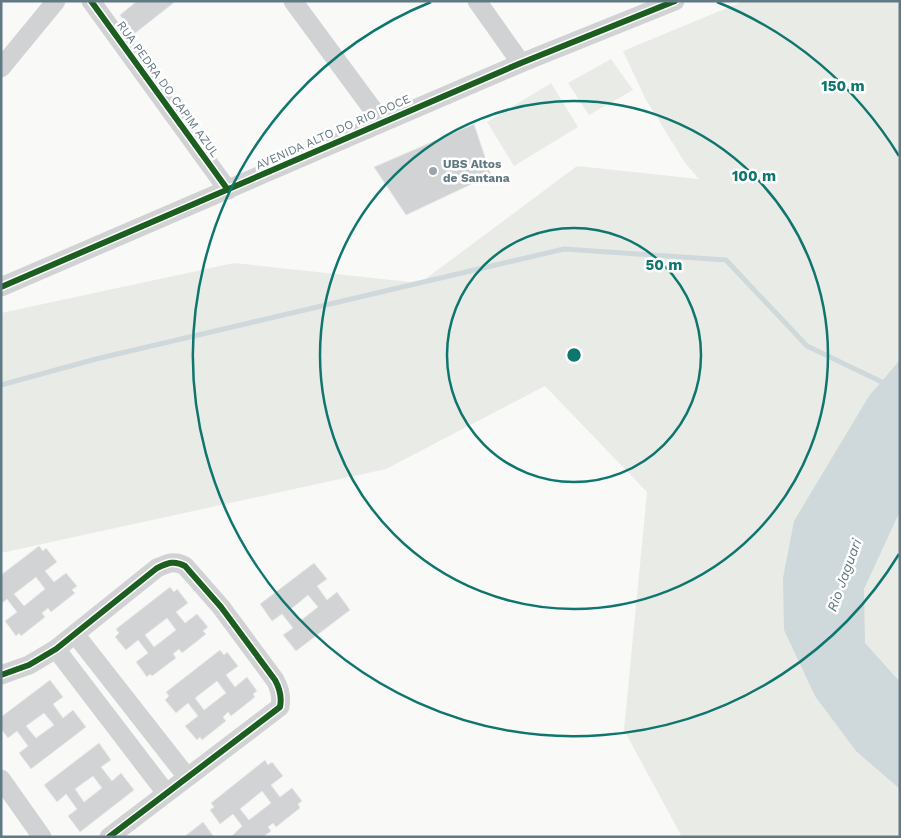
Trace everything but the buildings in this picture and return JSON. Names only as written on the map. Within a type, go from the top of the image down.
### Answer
[{"type":"street","points":[[1,68],[56,1]]},
{"type":"street","name":"RUA PEDRA DO CAPIM AZUL","points":[[91,1],[228,190]]},
{"type":"street","points":[[293,1],[382,122]]},
{"type":"street","points":[[477,1],[521,63]]},
{"type":"street","name":"AVENIDA ALTO DO RIO DOCE","points":[[1,287],[521,63],[675,1]]},
{"type":"street","points":[[1,675],[29,665],[56,649],[157,568],[169,562],[177,562],[185,566],[222,608],[275,680],[280,689],[282,700],[280,707],[109,837]]},
{"type":"street","points":[[74,634],[187,778]]},
{"type":"street","points":[[56,649],[166,793]]},
{"type":"street","points":[[1,779],[42,837]]},
{"type":"shaded area","points":[[744,1],[900,1],[900,837],[682,837],[624,730],[647,492],[545,386],[386,469],[1,553],[1,313],[234,263],[420,283],[577,166],[699,179],[685,163],[645,98],[623,51]]},
{"type":"shaded area","points":[[611,59],[633,90],[589,115],[568,83]]},
{"type":"shaded area","points":[[551,83],[578,127],[514,166],[487,122]]},
{"type":"water","name":"Rio Jaguari","points":[[900,360],[900,511],[864,589],[865,643],[900,682],[900,789],[856,751],[815,696],[784,630],[783,578],[794,521],[869,396]]},
{"type":"waterway","points":[[1,385],[96,359],[564,249],[726,260],[807,346],[886,384]]},
{"type":"cycle path","points":[[91,1],[228,190]]},
{"type":"cycle path","points":[[1,287],[521,63],[675,1]]},
{"type":"cycle path","points":[[1,675],[29,665],[56,649],[157,568],[174,563],[185,566],[221,607],[275,680],[280,693],[280,707],[109,837]]},
{"type":"place","name":"UBS Altos de Santana","points":[[433,171]]}]
